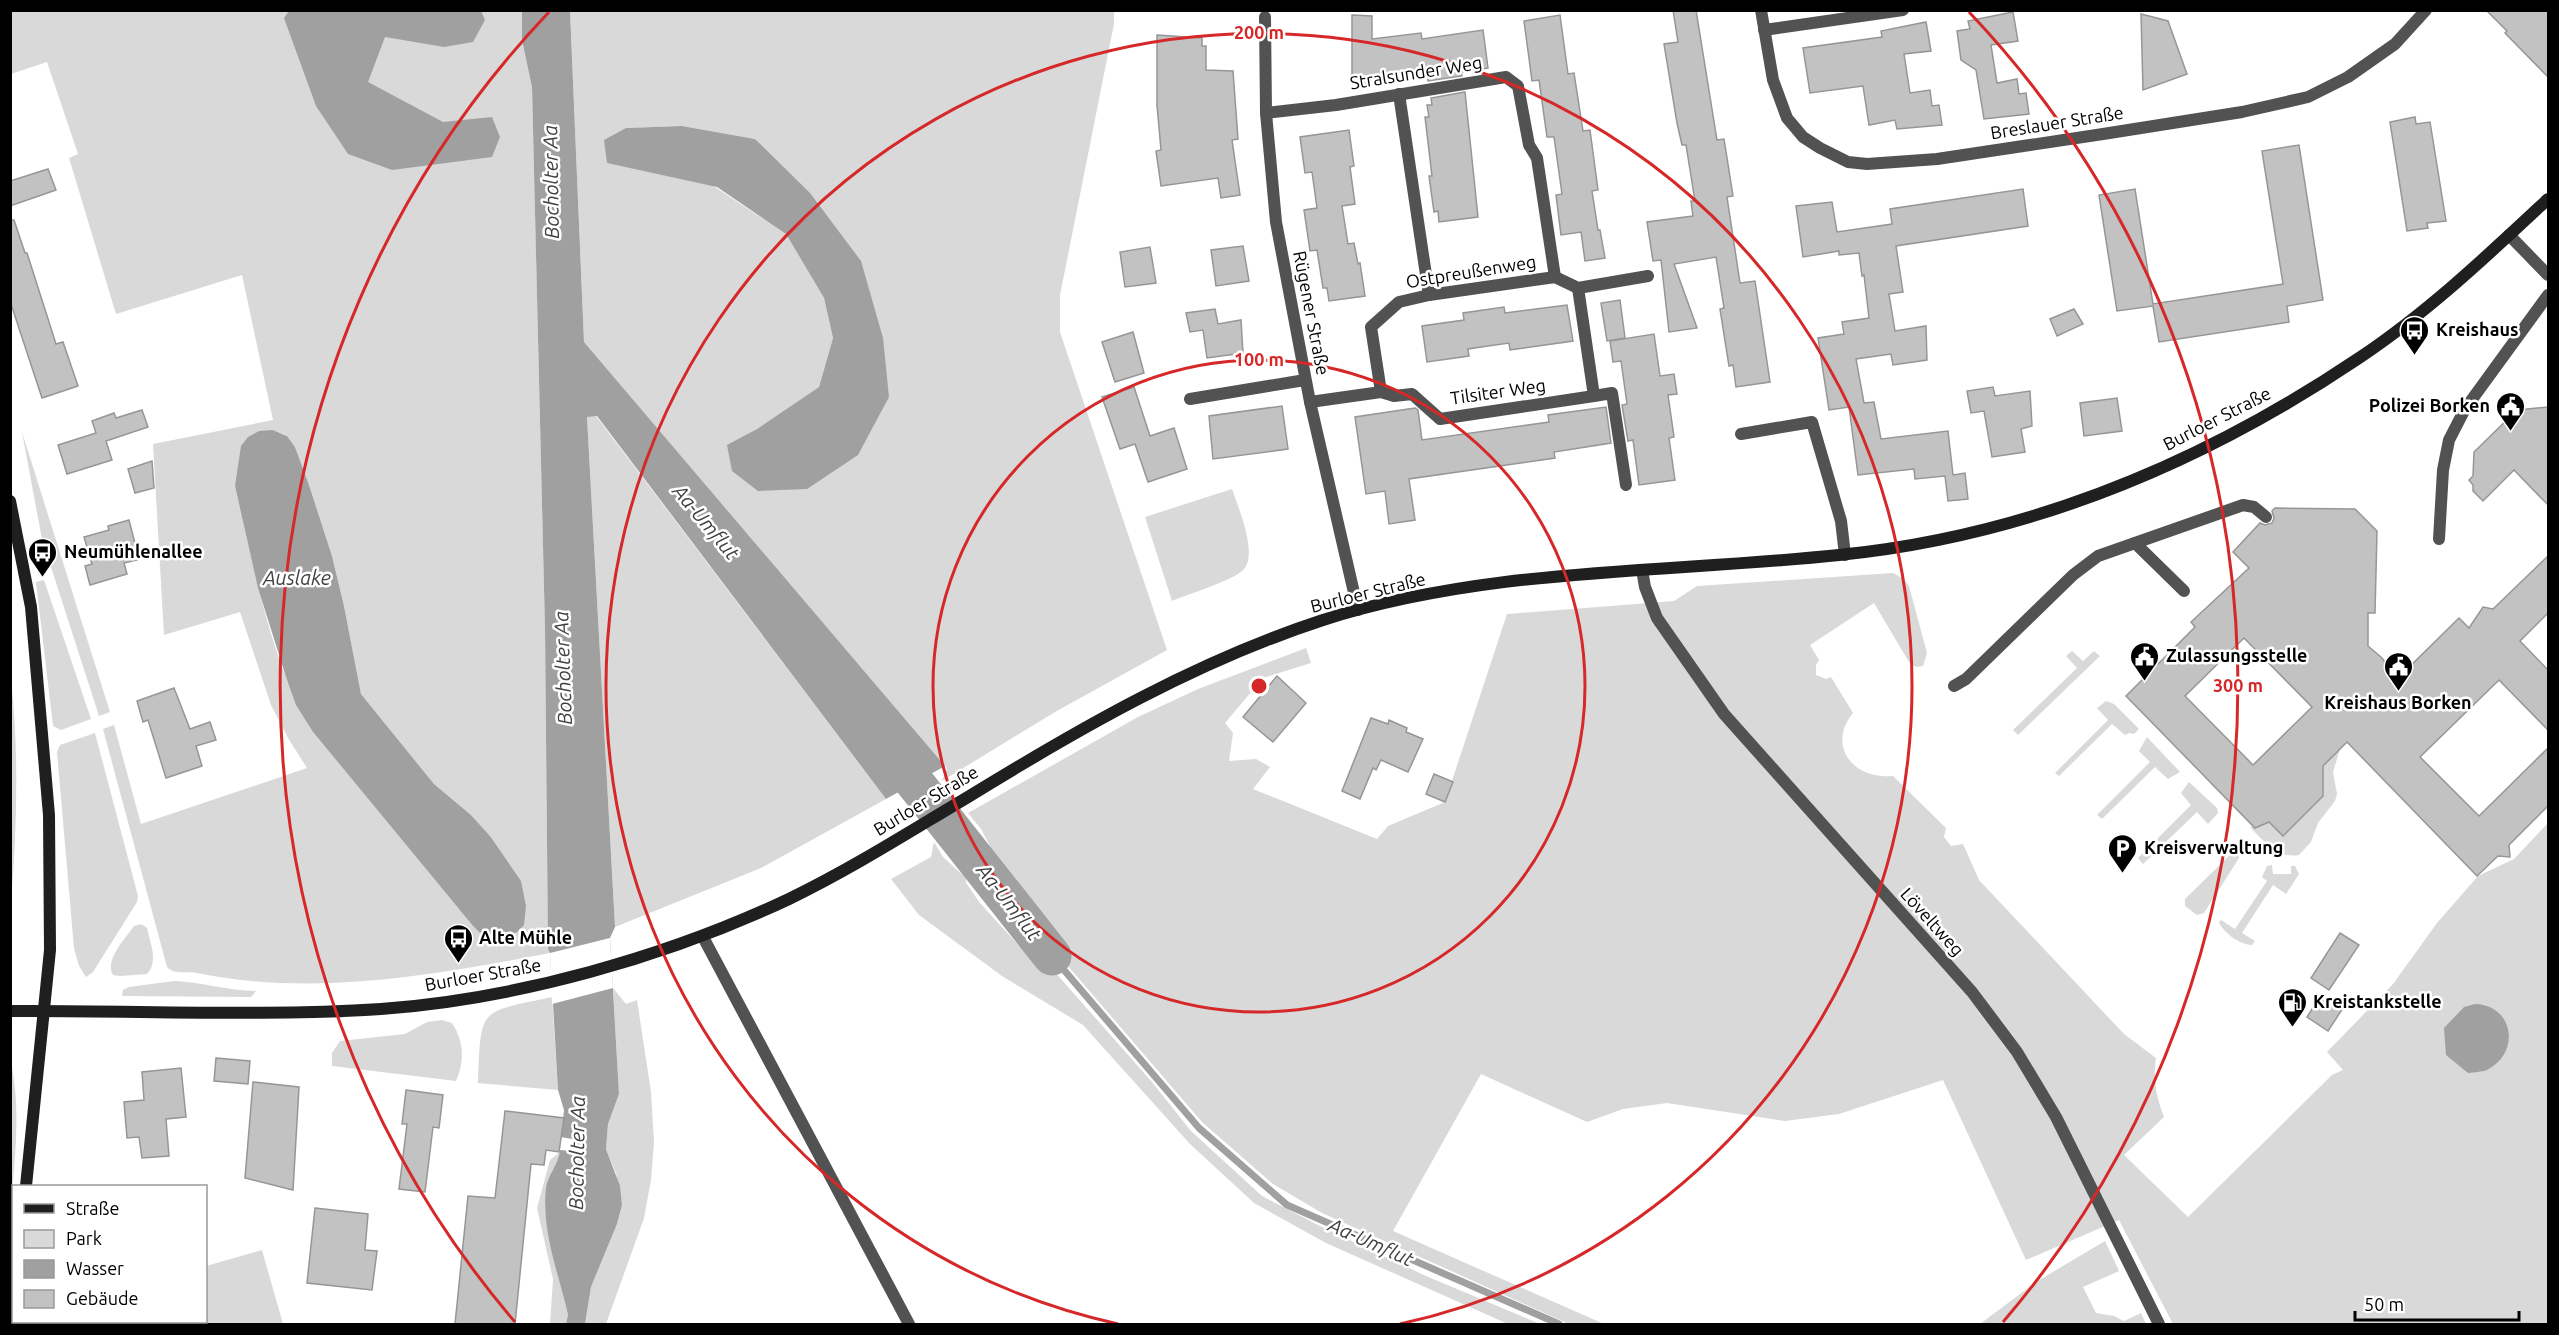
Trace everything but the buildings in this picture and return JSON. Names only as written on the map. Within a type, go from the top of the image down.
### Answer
[{"type":"main road","name":"Burloer Straße","points":[[10,1011],[326,1012],[459,1000],[551,980],[612,965],[703,937],[794,897],[892,844],[1048,749],[1157,690],[1276,638],[1358,610],[1434,594],[1537,579],[1845,555],[1916,545],[1989,530],[2038,516],[2127,484],[2264,418],[2380,342],[2454,285],[2548,199]]},
{"type":"main road","points":[[10,501],[31,607],[49,815],[50,920],[44,1011],[26,1185]]},
{"type":"street","name":"Breslauer Straße","points":[[1761,10],[1773,80],[1787,118],[1803,137],[1820,148],[1848,162],[1867,164],[1937,159],[2103,134],[2242,112],[2308,97],[2348,77],[2395,44],[2426,10]]},
{"type":"street","points":[[1764,30],[1903,10]]},
{"type":"street","name":"Rügener Straße","points":[[1264,17],[1266,113],[1276,222],[1305,380],[1358,610]]},
{"type":"street","name":"Stralsunder Weg","points":[[1266,113],[1336,105],[1506,77],[1518,86],[1528,145],[1537,158],[1555,277]]},
{"type":"street","points":[[1399,94],[1429,295]]},
{"type":"street","points":[[2509,235],[2548,275]]},
{"type":"street","points":[[1626,485],[1612,393],[1594,396],[1578,288],[1648,276]]},
{"type":"street","name":"Ostpreußenweg","points":[[1381,392],[1371,327],[1399,302],[1429,295],[1555,277],[1578,288]]},
{"type":"street","points":[[2439,540],[2443,470],[2449,440],[2465,410],[2548,295]]},
{"type":"street","points":[[1190,399],[1305,380]]},
{"type":"street","points":[[1310,402],[1381,392]]},
{"type":"street","name":"Tilsiter Weg","points":[[1381,392],[1394,396],[1412,394],[1440,418],[1594,396]]},
{"type":"street","points":[[1741,434],[1812,422],[1841,521],[1845,555]]},
{"type":"street","points":[[1954,686],[1966,679],[2073,575],[2098,556],[2243,505],[2254,507],[2266,517]]},
{"type":"street","points":[[2135,543],[2184,591]]},
{"type":"street","name":"Löveltweg","points":[[1642,570],[1645,587],[1657,618],[1724,714],[1972,992],[2017,1052],[2056,1118],[2159,1324]]},
{"type":"street","points":[[703,937],[909,1324]]},
{"type":"green space","points":[[10,11],[522,11],[522,40],[532,86],[545,630],[548,949],[550,953],[419,975],[330,983],[241,980],[193,972],[177,972],[167,967],[103,729],[114,725],[141,824],[307,768],[271,705],[240,612],[164,635],[153,444],[273,420],[242,275],[116,314],[69,158],[78,154],[47,62],[11,74]],"holes":[[[273,430],[286,435],[295,447],[332,556],[361,694],[434,784],[471,815],[490,836],[498,941],[485,938],[473,926],[313,732],[285,675],[265,613],[235,486]]]},
{"type":"green space","points":[[570,11],[1114,11],[1114,24],[1060,295],[1060,332],[1167,650],[1055,712],[942,781],[947,769],[945,766],[584,342]],"holes":[[[682,126],[755,139],[889,397],[727,446],[757,429],[819,387],[833,338],[824,298],[786,234],[626,128]]]},
{"type":"green space","points":[[587,416],[596,416],[886,799],[761,868],[615,927]]},
{"type":"green space","points":[[22,432],[110,712],[99,716],[42,539]]},
{"type":"green space","points":[[1232,489],[1248,541],[1248,562],[1239,573],[1172,601],[1145,517]]},
{"type":"green space","points":[[1893,573],[1909,586],[1927,653],[1923,666],[1916,667],[1909,662],[1874,603],[1810,645],[1819,660],[1816,665],[1816,675],[1826,679],[1831,677],[1853,713],[1845,725],[1842,737],[1848,758],[1856,767],[1867,772],[1879,776],[1893,776],[1946,828],[1944,837],[1951,846],[1963,844],[1979,880],[2124,1034],[2156,1058],[2156,1088],[2164,1117],[2124,1155],[2188,1217],[2332,1075],[2343,1070],[2327,1052],[2393,984],[2437,923],[2478,876],[2514,859],[2548,823],[2548,1324],[2173,1324],[2119,1220],[2026,1260],[1943,1080],[1839,1114],[1785,1121],[1667,1103],[1623,1109],[1587,1122],[1481,1074],[1393,1231],[1604,1324],[1569,1324],[1322,1213],[1273,1184],[1202,1122],[1055,951],[1045,918],[1000,865],[981,829],[968,813],[1138,717],[1198,689],[1306,648],[1311,663],[1263,678],[1225,723],[1233,733],[1229,761],[1256,759],[1270,767],[1253,789],[1377,839],[1388,826],[1445,802],[1507,614],[1674,601],[1697,586]]},
{"type":"green space","points":[[44,580],[91,719],[61,730],[53,726],[36,582]]},
{"type":"green space","points":[[2072,651],[2083,661],[2094,651],[2100,656],[2018,735],[2013,730],[2077,668],[2066,656]]},
{"type":"green space","points":[[11,678],[16,790],[11,902]]},
{"type":"green space","points":[[2106,701],[2114,704],[2139,729],[2134,734],[2125,735],[2112,724],[2059,776],[2055,773],[2108,720],[2097,708]]},
{"type":"green space","points":[[95,733],[138,896],[137,902],[93,972],[86,977],[79,966],[74,948],[57,752],[60,745]]},
{"type":"green space","points":[[2147,737],[2180,772],[2168,779],[2155,767],[2102,819],[2097,815],[2150,762],[2139,751]]},
{"type":"green space","points":[[2340,749],[2333,772],[2337,794],[2335,801],[2318,823],[2311,842],[2299,855],[2291,856],[2278,852],[2250,827],[2262,825],[2261,814],[2283,836],[2323,796],[2323,776],[2318,770]]},
{"type":"green space","points":[[2189,782],[2217,808],[2218,813],[2208,824],[2197,812],[2143,864],[2138,858],[2191,805],[2181,793]]},
{"type":"green space","points":[[934,842],[943,857],[966,878],[966,883],[980,903],[1020,947],[1046,962],[1152,1082],[1191,1131],[1262,1196],[1426,1276],[1540,1324],[1508,1324],[1326,1243],[1254,1203],[1190,1144],[1083,1025],[1002,976],[919,915],[891,879],[931,857]]},
{"type":"green space","points":[[2239,848],[2239,858],[2204,913],[2197,915],[2185,906],[2185,899]]},
{"type":"green space","points":[[2272,865],[2273,874],[2291,874],[2291,866],[2295,866],[2299,874],[2286,894],[2273,885],[2242,933],[2255,941],[2252,945],[2238,941],[2228,934],[2219,922],[2221,920],[2235,929],[2267,881],[2262,877],[2267,866]]},
{"type":"green space","points":[[141,924],[147,928],[151,946],[153,958],[151,969],[147,974],[113,975],[111,963],[117,949],[134,926]]},
{"type":"green space","points":[[174,981],[256,991],[251,997],[122,996],[123,990],[129,987]]},
{"type":"green space","points":[[613,988],[626,1004],[637,1000],[651,1092],[654,1142],[651,1180],[644,1218],[606,1324],[585,1324],[591,1287],[617,1224],[622,1205],[616,1173],[606,1149],[608,1124],[619,1094]]},
{"type":"green space","points":[[552,997],[558,1090],[478,1083],[480,1039],[488,1017],[510,1006]]},
{"type":"green space","points":[[442,1020],[452,1023],[461,1044],[462,1059],[456,1081],[332,1066],[332,1053],[340,1041],[405,1034],[427,1022]]},
{"type":"green space","points":[[11,1062],[16,1116],[11,1205]]},
{"type":"green space","points":[[560,1152],[559,1161],[552,1171],[545,1208],[548,1233],[568,1315],[566,1324],[550,1324],[553,1279],[537,1208],[550,1160]]},
{"type":"green space","points":[[2105,1241],[2119,1271],[2083,1287],[2096,1313],[2114,1316],[2124,1321],[2141,1313],[2146,1324],[1980,1324],[2036,1282]]},
{"type":"green space","points":[[262,1250],[283,1324],[41,1324],[207,1323],[207,1266]]},
{"type":"water","points":[[289,11],[481,11],[485,20],[473,42],[444,47],[385,37],[368,82],[443,122],[492,117],[500,137],[492,157],[392,170],[348,154],[316,106],[284,18]]},
{"type":"water","name":"Bocholter Aa","points":[[522,11],[570,11],[584,342],[945,766],[886,799],[597,416],[587,417],[615,927],[610,938],[619,1094],[608,1124],[606,1149],[620,1186],[622,1205],[617,1224],[591,1287],[585,1324],[566,1324],[568,1315],[548,1236],[545,1204],[547,1183],[558,1160],[560,1150],[571,1151],[572,1139],[561,1137],[564,1110],[558,1090],[548,949],[545,630],[532,87],[522,40]]},
{"type":"water","points":[[682,126],[755,139],[810,193],[861,261],[883,338],[889,397],[858,455],[807,489],[758,491],[732,471],[727,445],[757,429],[819,387],[833,338],[824,298],[786,234],[717,187],[607,163],[604,140],[626,128]]},
{"type":"water","name":"Auslake","points":[[273,430],[287,436],[295,447],[309,485],[332,556],[361,694],[434,784],[471,815],[490,836],[521,881],[526,906],[524,925],[517,932],[498,941],[485,938],[473,926],[313,732],[296,705],[258,588],[235,486],[241,446],[248,437],[259,431]]},
{"type":"water","points":[[2475,1004],[2488,1006],[2498,1012],[2505,1021],[2508,1042],[2505,1053],[2498,1062],[2487,1070],[2468,1073],[2446,1055],[2444,1028],[2464,1007]]},
{"type":"pier","points":[[610,938],[613,988],[552,1004],[550,953]]},
{"type":"waterway","name":"Aa-Umflut","points":[[881,740],[1052,956]]},
{"type":"waterway","name":"Aa-Umflut","points":[[1052,956],[1199,1128],[1287,1205],[1559,1324]]},
{"type":"place","name":"Kreishaus","points":[[2415,356]]},
{"type":"place","name":"Polizei Borken","points":[[2511,432]]},
{"type":"place","name":"Neumühlenallee","points":[[43,578]]},
{"type":"place","name":"Zulassungsstelle","points":[[2145,682]]},
{"type":"place","name":"Kreishaus Borken","points":[[2398,692]]},
{"type":"place","name":"Kreisverwaltung","points":[[2123,874]]},
{"type":"place","name":"Alte Mühle","points":[[458,964]]},
{"type":"place","name":"Kreistankstelle","points":[[2292,1028]]}]
